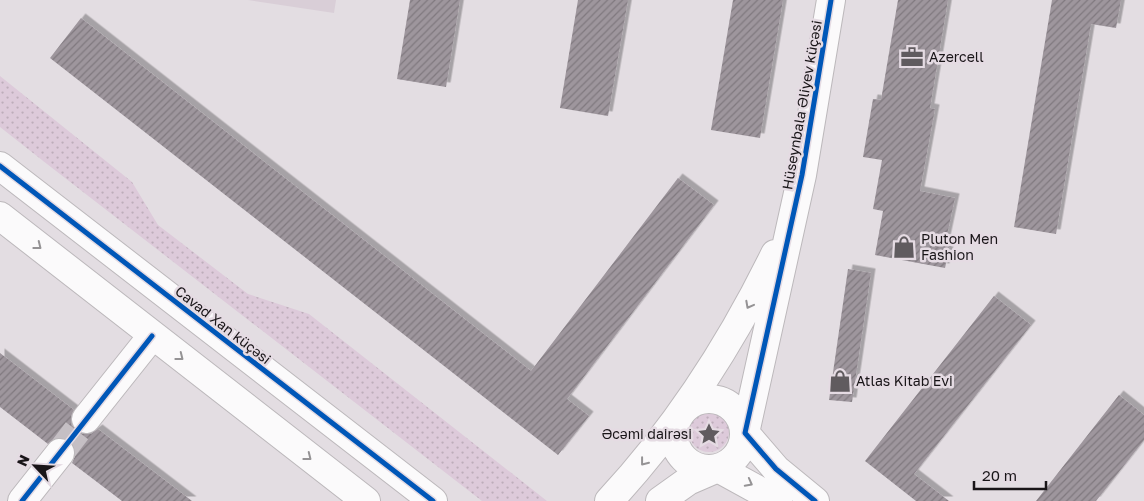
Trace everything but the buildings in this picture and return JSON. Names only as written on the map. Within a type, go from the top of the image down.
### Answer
[{"type":"street","name":"Hüseynbala Əliyev küçəsi","points":[[794,214],[831,0]]},
{"type":"street","name":"Cavad Xan küçəsi","points":[[0,166],[432,501]]},
{"type":"street","points":[[778,501],[718,468],[706,469],[696,466],[679,452],[675,441],[675,430],[678,419],[719,356],[747,307],[794,214]]},
{"type":"street","points":[[660,501],[688,481],[726,465],[740,451],[794,214]]},
{"type":"street","points":[[0,216],[366,501]]},
{"type":"street","points":[[86,419],[152,336]]},
{"type":"street","points":[[609,501],[640,467],[684,410],[693,402],[704,399],[716,399],[727,403],[736,411],[742,421],[745,432],[776,469],[815,501]]},
{"type":"street","points":[[22,501],[60,453]]},
{"type":"shaded area","points":[[248,0],[336,0],[334,13]]},
{"type":"shaded area","points":[[0,76],[132,182],[158,225],[248,294],[309,314],[547,501],[482,501],[47,164],[0,127]]},
{"type":"shaded area","name":"Əcəmi dairəsi","points":[[709,412],[723,418],[729,432],[723,446],[709,452],[695,446],[689,432],[695,418]]},
{"type":"tunnel","points":[[60,453],[86,419]]},
{"type":"cycle path","points":[[815,501],[776,469],[745,433],[802,175],[831,0]]},
{"type":"cycle path","points":[[0,166],[433,501]]},
{"type":"cycle path","points":[[22,501],[152,336]]},
{"type":"place","name":"Azercell","points":[[912,57]]},
{"type":"place","name":"Pluton Men Fashion","points":[[904,247]]},
{"type":"place","name":"Atlas Kitab Evi","points":[[840,381]]},
{"type":"place","name":"Əcəmi dairəsi","points":[[709,434]]}]
